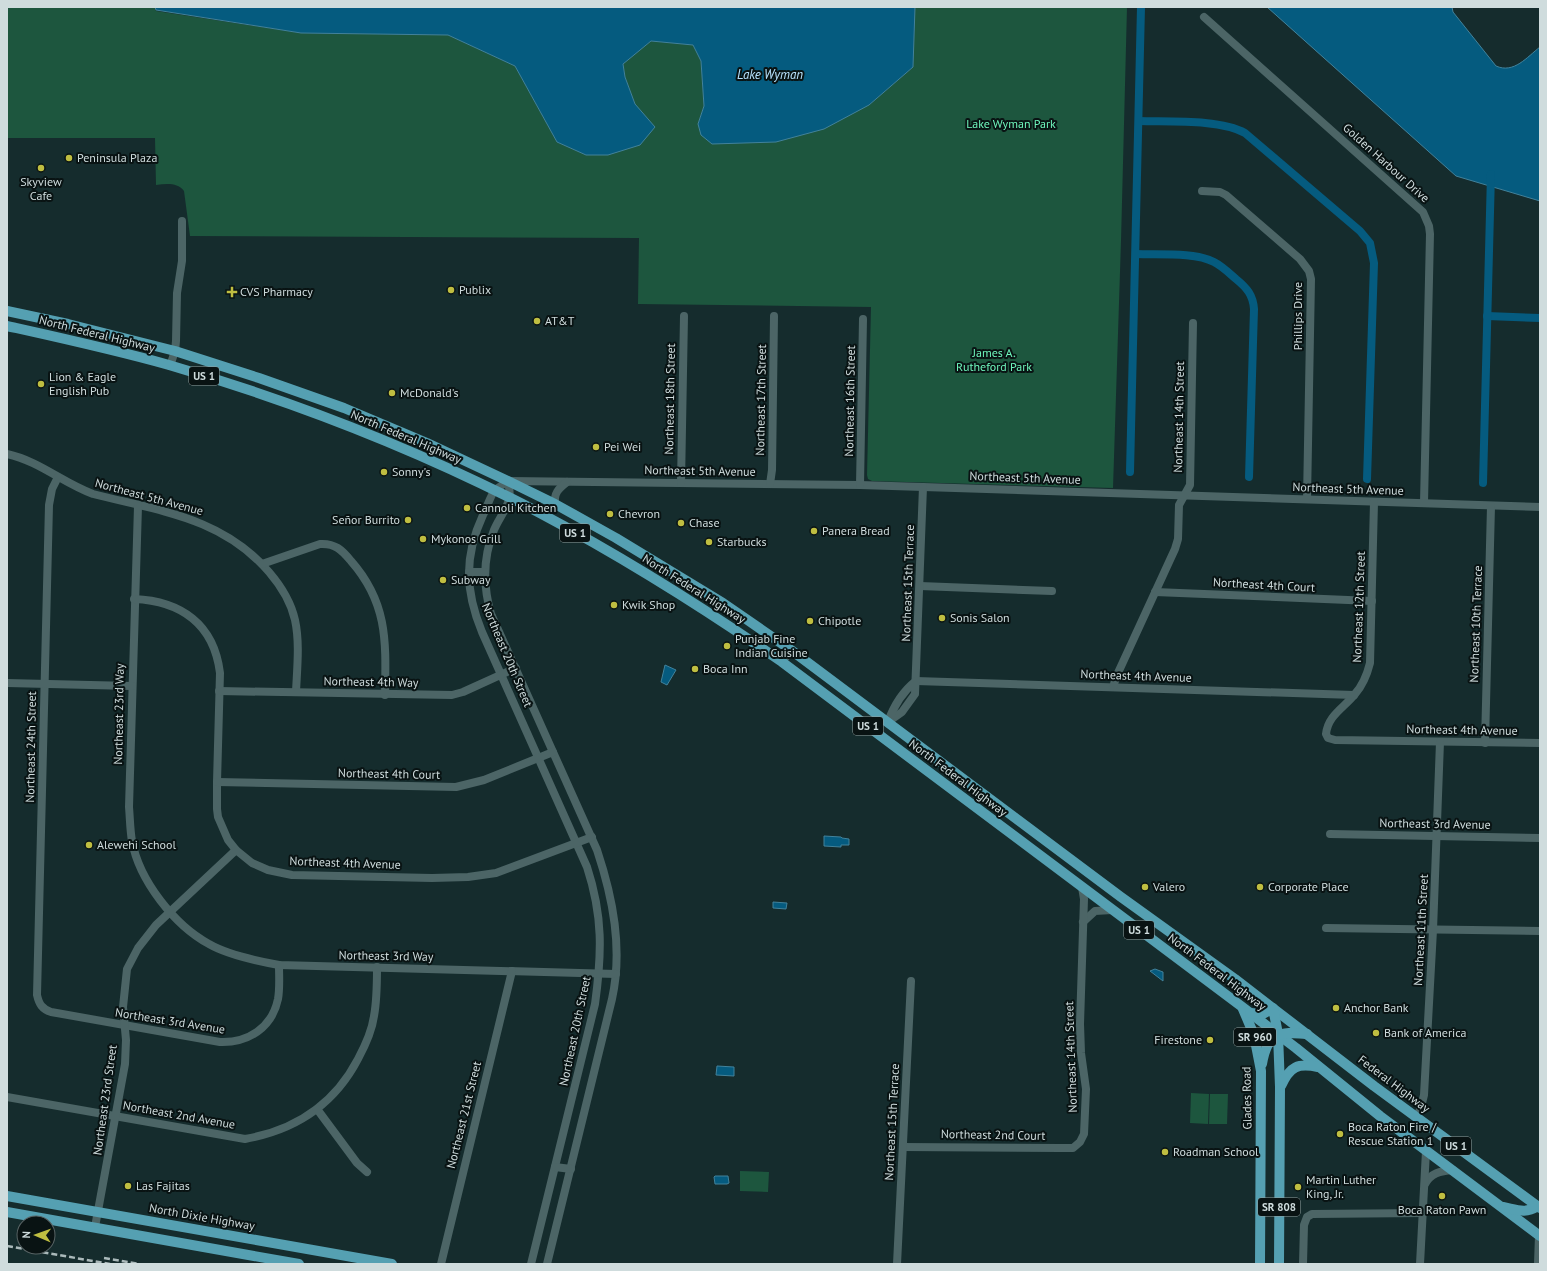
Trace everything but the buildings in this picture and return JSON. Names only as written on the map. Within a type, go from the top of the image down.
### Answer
[{"type":"main road","name":"North Federal Highway","points":[[7,311],[68,324],[175,351],[350,410],[427,443],[555,504],[648,557],[723,603],[791,650],[1121,897],[1235,979]]},
{"type":"main road","name":"North Federal Highway","points":[[7,326],[70,340],[170,366],[301,408],[421,456],[495,490],[640,569],[782,662],[1241,1006],[1318,1067]]},
{"type":"main road","points":[[200,375],[204,369],[219,365]]},
{"type":"main road","points":[[640,569],[648,557]]},
{"type":"main road","points":[[695,604],[715,606],[723,603]]},
{"type":"main road","points":[[859,720],[881,724],[888,722]]},
{"type":"main road","points":[[880,736],[886,733],[893,733],[909,738]]},
{"type":"main road","points":[[1100,900],[1110,901],[1121,897]]},
{"type":"main road","name":"Federal Highway","points":[[1235,979],[1539,1207]]},
{"type":"main road","name":"Glades Road","points":[[1241,1006],[1254,1035],[1261,1071],[1260,1264]]},
{"type":"main road","points":[[1250,1013],[1262,1014],[1273,1008]]},
{"type":"main road","name":"SR 808","points":[[1273,1008],[1278,1034],[1280,1087],[1279,1264]]},
{"type":"main road","points":[[1261,1071],[1263,1056],[1268,1046],[1278,1034],[1288,1032],[1307,1034]]},
{"type":"main road","points":[[1280,1087],[1286,1075],[1294,1068],[1307,1065],[1318,1067]]},
{"type":"main road","name":"US 1","points":[[1318,1067],[1426,1151],[1540,1235]]},
{"type":"main road","name":"North Dixie Highway","points":[[7,1196],[392,1264]]},
{"type":"main road","points":[[1500,1206],[1524,1212],[1539,1207]]},
{"type":"main road","points":[[7,1212],[298,1264],[299,1248]]},
{"type":"street","name":"Golden Harbour Drive","points":[[1204,17],[1423,212],[1427,218],[1430,234],[1424,504]]},
{"type":"street","name":"Phillips Drive","points":[[1202,191],[1220,192],[1226,195],[1300,259],[1309,271],[1311,279],[1307,500]]},
{"type":"street","points":[[170,366],[175,351],[177,293],[182,261],[182,221]]},
{"type":"street","name":"Northeast 18th Street","points":[[681,483],[684,316]]},
{"type":"street","name":"Northeast 17th Street","points":[[770,484],[772,470],[774,316]]},
{"type":"street","name":"Northeast 16th Street","points":[[860,485],[863,319]]},
{"type":"street","name":"Northeast 14th Street","points":[[1113,687],[1116,674],[1175,549],[1178,539],[1179,505],[1190,485],[1193,323]]},
{"type":"street","name":"Northeast 5th Avenue","points":[[7,454],[30,461],[79,489],[206,525],[236,542],[262,564],[283,591],[290,605],[295,620],[297,637],[296,692]]},
{"type":"street","name":"Northeast 24th Street","points":[[51,1012],[41,1006],[37,995],[49,504],[52,489],[58,477]]},
{"type":"street","name":"Northeast 5th Avenue","points":[[508,481],[860,485],[1540,507]]},
{"type":"street","points":[[495,490],[508,481],[510,498]]},
{"type":"street","points":[[555,504],[555,493],[567,482]]},
{"type":"street","name":"Northeast 15th Terrace","points":[[888,722],[902,712],[915,694],[923,487]]},
{"type":"street","name":"Northeast 20th Street","points":[[495,490],[475,535],[471,548],[469,572],[470,591],[476,617],[587,867],[598,907],[601,946],[600,974],[595,1004],[531,1264]]},
{"type":"street","name":"Northeast 20th Street","points":[[510,498],[501,515],[486,554],[486,593],[491,614],[592,837],[607,879],[613,904],[617,949],[616,974],[612,999],[572,1169],[547,1264]]},
{"type":"street","name":"Northeast 12th Street","points":[[1335,740],[1328,738],[1326,734],[1329,722],[1332,716],[1354,695],[1365,678],[1370,663],[1374,502]]},
{"type":"street","name":"Northeast 23rd Way","points":[[138,506],[134,599],[129,807],[132,841],[140,864],[155,894],[170,912]]},
{"type":"street","name":"Northeast 10th Terrace","points":[[1484,743],[1491,506]]},
{"type":"street","points":[[262,564],[320,544],[328,543],[336,546],[347,556],[366,581],[379,609],[386,640],[385,695]]},
{"type":"street","points":[[469,572],[485,572]]},
{"type":"street","points":[[920,586],[1052,591]]},
{"type":"street","name":"Northeast 4th Court","points":[[1155,592],[1372,601]]},
{"type":"street","name":"Northeast 4th Avenue","points":[[134,599],[154,600],[168,604],[189,616],[200,626],[212,644],[220,673],[217,782],[218,817],[224,833],[236,850],[252,863],[268,870],[292,875],[432,878],[468,877],[496,872],[528,862],[592,837]]},
{"type":"street","points":[[782,662],[791,650]]},
{"type":"street","name":"Northeast 4th Way","points":[[220,691],[452,696],[516,668]]},
{"type":"street","name":"Northeast 4th Avenue","points":[[916,681],[1354,695]]},
{"type":"street","points":[[7,683],[132,686]]},
{"type":"street","name":"Northeast 4th Avenue","points":[[1335,740],[1540,743]]},
{"type":"street","name":"Northeast 11th Street","points":[[1417,1117],[1422,1107],[1424,1094],[1433,930],[1440,742]]},
{"type":"street","name":"Northeast 4th Court","points":[[217,782],[456,787],[484,780],[554,752]]},
{"type":"street","name":"Northeast 3rd Avenue","points":[[1330,834],[1540,838]]},
{"type":"street","name":"Northeast 23rd Street","points":[[95,1227],[125,1064],[126,1048],[123,1007],[127,969],[146,936],[236,850]]},
{"type":"street","name":"Northeast 14th Street","points":[[1080,1142],[1084,1134],[1087,1102],[1086,1082],[1081,1053],[1080,1024],[1084,898],[1082,886]]},
{"type":"street","points":[[1083,922],[1094,911],[1112,910]]},
{"type":"street","name":"Northeast 3rd Way","points":[[170,912],[186,927],[209,944],[257,961],[279,965],[616,974]]},
{"type":"street","points":[[1326,928],[1540,931]]},
{"type":"street","name":"Northeast 3rd Avenue","points":[[51,1012],[124,1026],[233,1043],[245,1039],[264,1027],[274,1012],[278,998],[279,965]]},
{"type":"street","name":"Northeast 2nd Avenue","points":[[7,1097],[245,1139],[264,1136],[298,1122],[317,1109],[342,1084],[353,1068],[370,1033],[374,1016],[377,967]]},
{"type":"street","name":"Northeast 21st Street","points":[[441,1264],[512,971]]},
{"type":"street","name":"Northeast 15th Terrace","points":[[898,1264],[911,981]]},
{"type":"street","points":[[317,1109],[357,1163],[367,1172]]},
{"type":"street","name":"Northeast 2nd Court","points":[[903,1146],[1073,1148],[1080,1142]]},
{"type":"street","points":[[1420,1264],[1426,1151]]},
{"type":"street","points":[[555,1167],[572,1169]]},
{"type":"street","points":[[1424,1185],[1432,1174],[1452,1170]]},
{"type":"street","points":[[1303,1264],[1304,1225],[1307,1217],[1312,1214],[1422,1213]]},
{"type":"street","points":[[1538,1264],[1540,1235]]},
{"type":"street","points":[[1538,1264],[1540,1260]]},
{"type":"green space","name":"Lake Wyman Park","points":[[7,7],[155,7],[156,11],[301,33],[448,35],[515,66],[557,142],[586,155],[608,155],[635,104],[625,77],[623,63],[651,41],[693,45],[701,61],[704,106],[698,124],[869,105],[913,67],[915,7],[1127,7],[1113,488],[872,481],[868,479],[871,307],[638,304],[639,238],[190,236],[184,191],[175,185],[156,185],[155,138],[7,138]]},
{"type":"green space","points":[[1191,1093],[1209,1094],[1208,1124],[1190,1123]]},
{"type":"green space","points":[[1210,1094],[1228,1094],[1227,1124],[1209,1124]]},
{"type":"green space","points":[[740,1171],[769,1172],[768,1192],[740,1191]]},
{"type":"water","name":"Lake Wyman","points":[[155,7],[915,7],[913,67],[869,105],[824,129],[776,142],[712,144],[701,135],[698,124],[704,106],[701,61],[693,45],[651,41],[623,64],[625,77],[635,104],[655,127],[640,145],[608,155],[586,155],[557,142],[515,66],[448,35],[301,33],[156,10]]},
{"type":"water","points":[[1267,7],[1452,7],[1453,12],[1496,66],[1509,68],[1514,66],[1525,60],[1540,47],[1540,201],[1456,176]]},
{"type":"water","points":[[665,665],[676,670],[667,685],[661,682]]},
{"type":"water","points":[[824,836],[849,839],[849,845],[841,845],[841,847],[824,846]]},
{"type":"water","points":[[773,902],[787,903],[786,909],[773,908]]},
{"type":"water","points":[[1155,969],[1163,972],[1163,981],[1150,971]]},
{"type":"water","points":[[717,1066],[734,1067],[734,1076],[716,1075]]},
{"type":"water","points":[[715,1176],[728,1176],[729,1183],[715,1184]]},
{"type":"waterway","points":[[1130,472],[1141,7]]},
{"type":"waterway","points":[[1139,121],[1208,123],[1222,125],[1245,133],[1360,231],[1370,243],[1374,263],[1367,479]]},
{"type":"waterway","points":[[1483,483],[1491,174]]},
{"type":"waterway","points":[[1136,254],[1187,255],[1206,259],[1225,270],[1249,292],[1254,309],[1249,477]]},
{"type":"waterway","points":[[1487,316],[1540,318]]},
{"type":"railway","points":[[7,1246],[110,1264]]},
{"type":"railway","points":[[104,1258],[139,1264]]},
{"type":"place","name":"Peninsula Plaza","points":[[69,158]]},
{"type":"place","name":"Skyview Cafe","points":[[41,168]]},
{"type":"place","name":"Publix","points":[[451,290]]},
{"type":"place","name":"CVS Pharmacy","points":[[232,292]]},
{"type":"place","name":"AT&T","points":[[537,321]]},
{"type":"place","name":"Lion & Eagle English Pub","points":[[41,384]]},
{"type":"place","name":"McDonald's","points":[[392,393]]},
{"type":"place","name":"Pei Wei","points":[[596,447]]},
{"type":"place","name":"Sonny's","points":[[384,472]]},
{"type":"place","name":"Cannoli Kitchen","points":[[467,508]]},
{"type":"place","name":"Chevron","points":[[610,514]]},
{"type":"place","name":"Señor Burrito","points":[[408,520]]},
{"type":"place","name":"Chase","points":[[681,523]]},
{"type":"place","name":"Panera Bread","points":[[814,531]]},
{"type":"place","name":"Mykonos Grill","points":[[423,539]]},
{"type":"place","name":"Starbucks","points":[[709,542]]},
{"type":"place","name":"Subway","points":[[443,580]]},
{"type":"place","name":"Kwik Shop","points":[[614,605]]},
{"type":"place","name":"Sonis Salon","points":[[942,618]]},
{"type":"place","name":"Chipotle","points":[[810,621]]},
{"type":"place","name":"Punjab Fine Indian Cuisine","points":[[727,646]]},
{"type":"place","name":"Boca Inn","points":[[695,669]]},
{"type":"place","name":"Alewehi School","points":[[89,845]]},
{"type":"place","name":"Valero","points":[[1145,887]]},
{"type":"place","name":"Corporate Place","points":[[1260,887]]},
{"type":"place","name":"Anchor Bank","points":[[1336,1008]]},
{"type":"place","name":"Bank of America","points":[[1376,1033]]},
{"type":"place","name":"Firestone","points":[[1210,1040]]},
{"type":"place","name":"Boca Raton Fire / Rescue Station 1","points":[[1340,1134]]},
{"type":"place","name":"Roadman School","points":[[1165,1152]]},
{"type":"place","name":"Las Fajitas","points":[[128,1186]]},
{"type":"place","name":"Martin Luther King, Jr.","points":[[1298,1187]]},
{"type":"place","name":"Boca Raton Pawn","points":[[1442,1196]]},
{"type":"park label","name":"James A. Rutheford Park","points":[[994,360]]}]
